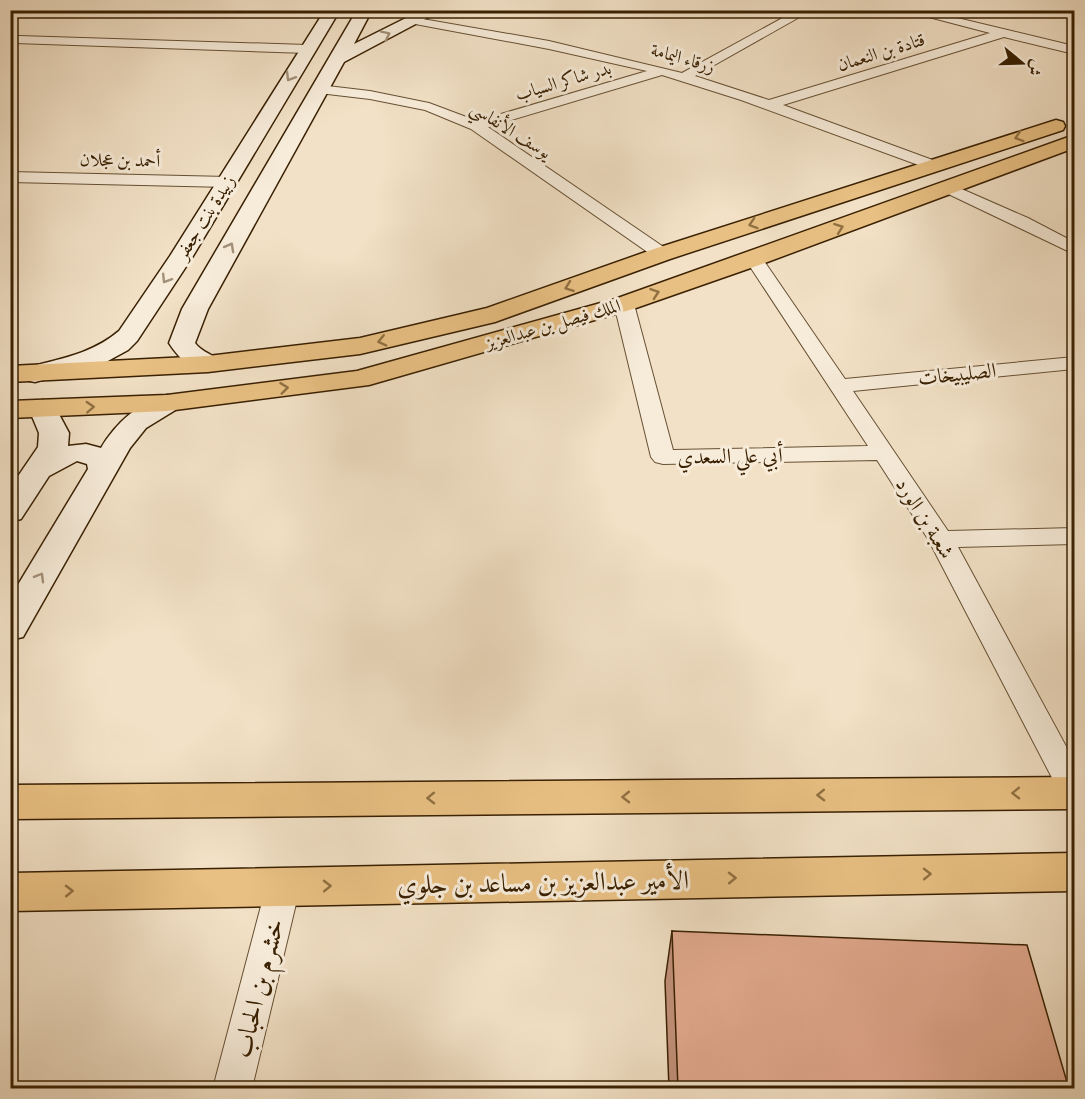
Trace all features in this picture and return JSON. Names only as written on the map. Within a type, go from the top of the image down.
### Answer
[{"type":"main road","name":"الملك فيصل بن عبدالعزيز","points":[[10,374],[208,364],[360,346],[495,314],[662,254],[1074,120]]},
{"type":"main road","name":"الملك فيصل بن عبدالعزيز","points":[[10,410],[167,403],[359,379],[624,304],[754,259],[1074,141]]},
{"type":"main road","points":[[10,802],[1074,791]]},
{"type":"main road","name":"الأمير عبدالعزيز بن مساعد بن جلوي","points":[[10,892],[1074,872]]},
{"type":"street","points":[[10,15],[14,10]]},
{"type":"street","name":"زبيدة بنت جعفر","points":[[35,374],[96,356],[120,345],[144,314],[228,182],[306,49],[333,10]]},
{"type":"street","points":[[337,59],[435,10]]},
{"type":"street","points":[[684,77],[807,10]]},
{"type":"street","points":[[907,10],[1074,50]]},
{"type":"street","name":"زبيدة بنت جعفر","points":[[208,364],[190,355],[182,343],[195,309],[352,33],[372,15]]},
{"type":"street","name":"زرقاء اليمامة","points":[[415,20],[526,38],[684,77],[932,165]]},
{"type":"street","name":"قتادة بن النعمان","points":[[768,105],[1004,33]]},
{"type":"street","points":[[19,39],[306,49]]},
{"type":"street","name":"بدر شاكر السياب","points":[[476,126],[661,71]]},
{"type":"street","name":"يوسف الأنفاسي","points":[[319,89],[370,95],[429,108],[476,126],[662,254]]},
{"type":"street","name":"أحمد بن عجلان","points":[[10,177],[228,182]]},
{"type":"street","points":[[948,188],[1074,249]]},
{"type":"street","name":"شعبة بن الورد","points":[[754,259],[941,539],[1074,791]]},
{"type":"street","name":"أبي علي السعدي","points":[[624,304],[663,457],[884,453]]},
{"type":"street","points":[[144,314],[146,320],[165,324],[180,320],[195,309]]},
{"type":"street","name":"الصليبيخات","points":[[839,386],[1074,363]]},
{"type":"street","points":[[10,628],[117,445],[136,422],[167,403]]},
{"type":"street","points":[[10,512],[53,447],[54,433],[42,409]]},
{"type":"street","points":[[38,470],[55,458],[69,453],[83,452],[95,454],[102,460],[103,470]]},
{"type":"street","points":[[941,539],[1074,536]]},
{"type":"street","name":"خشرم بن الحباب","points":[[232,1089],[283,887]]},
{"type":"building","points":[[672,931],[1027,945],[1069,1089],[678,1089]]}]
